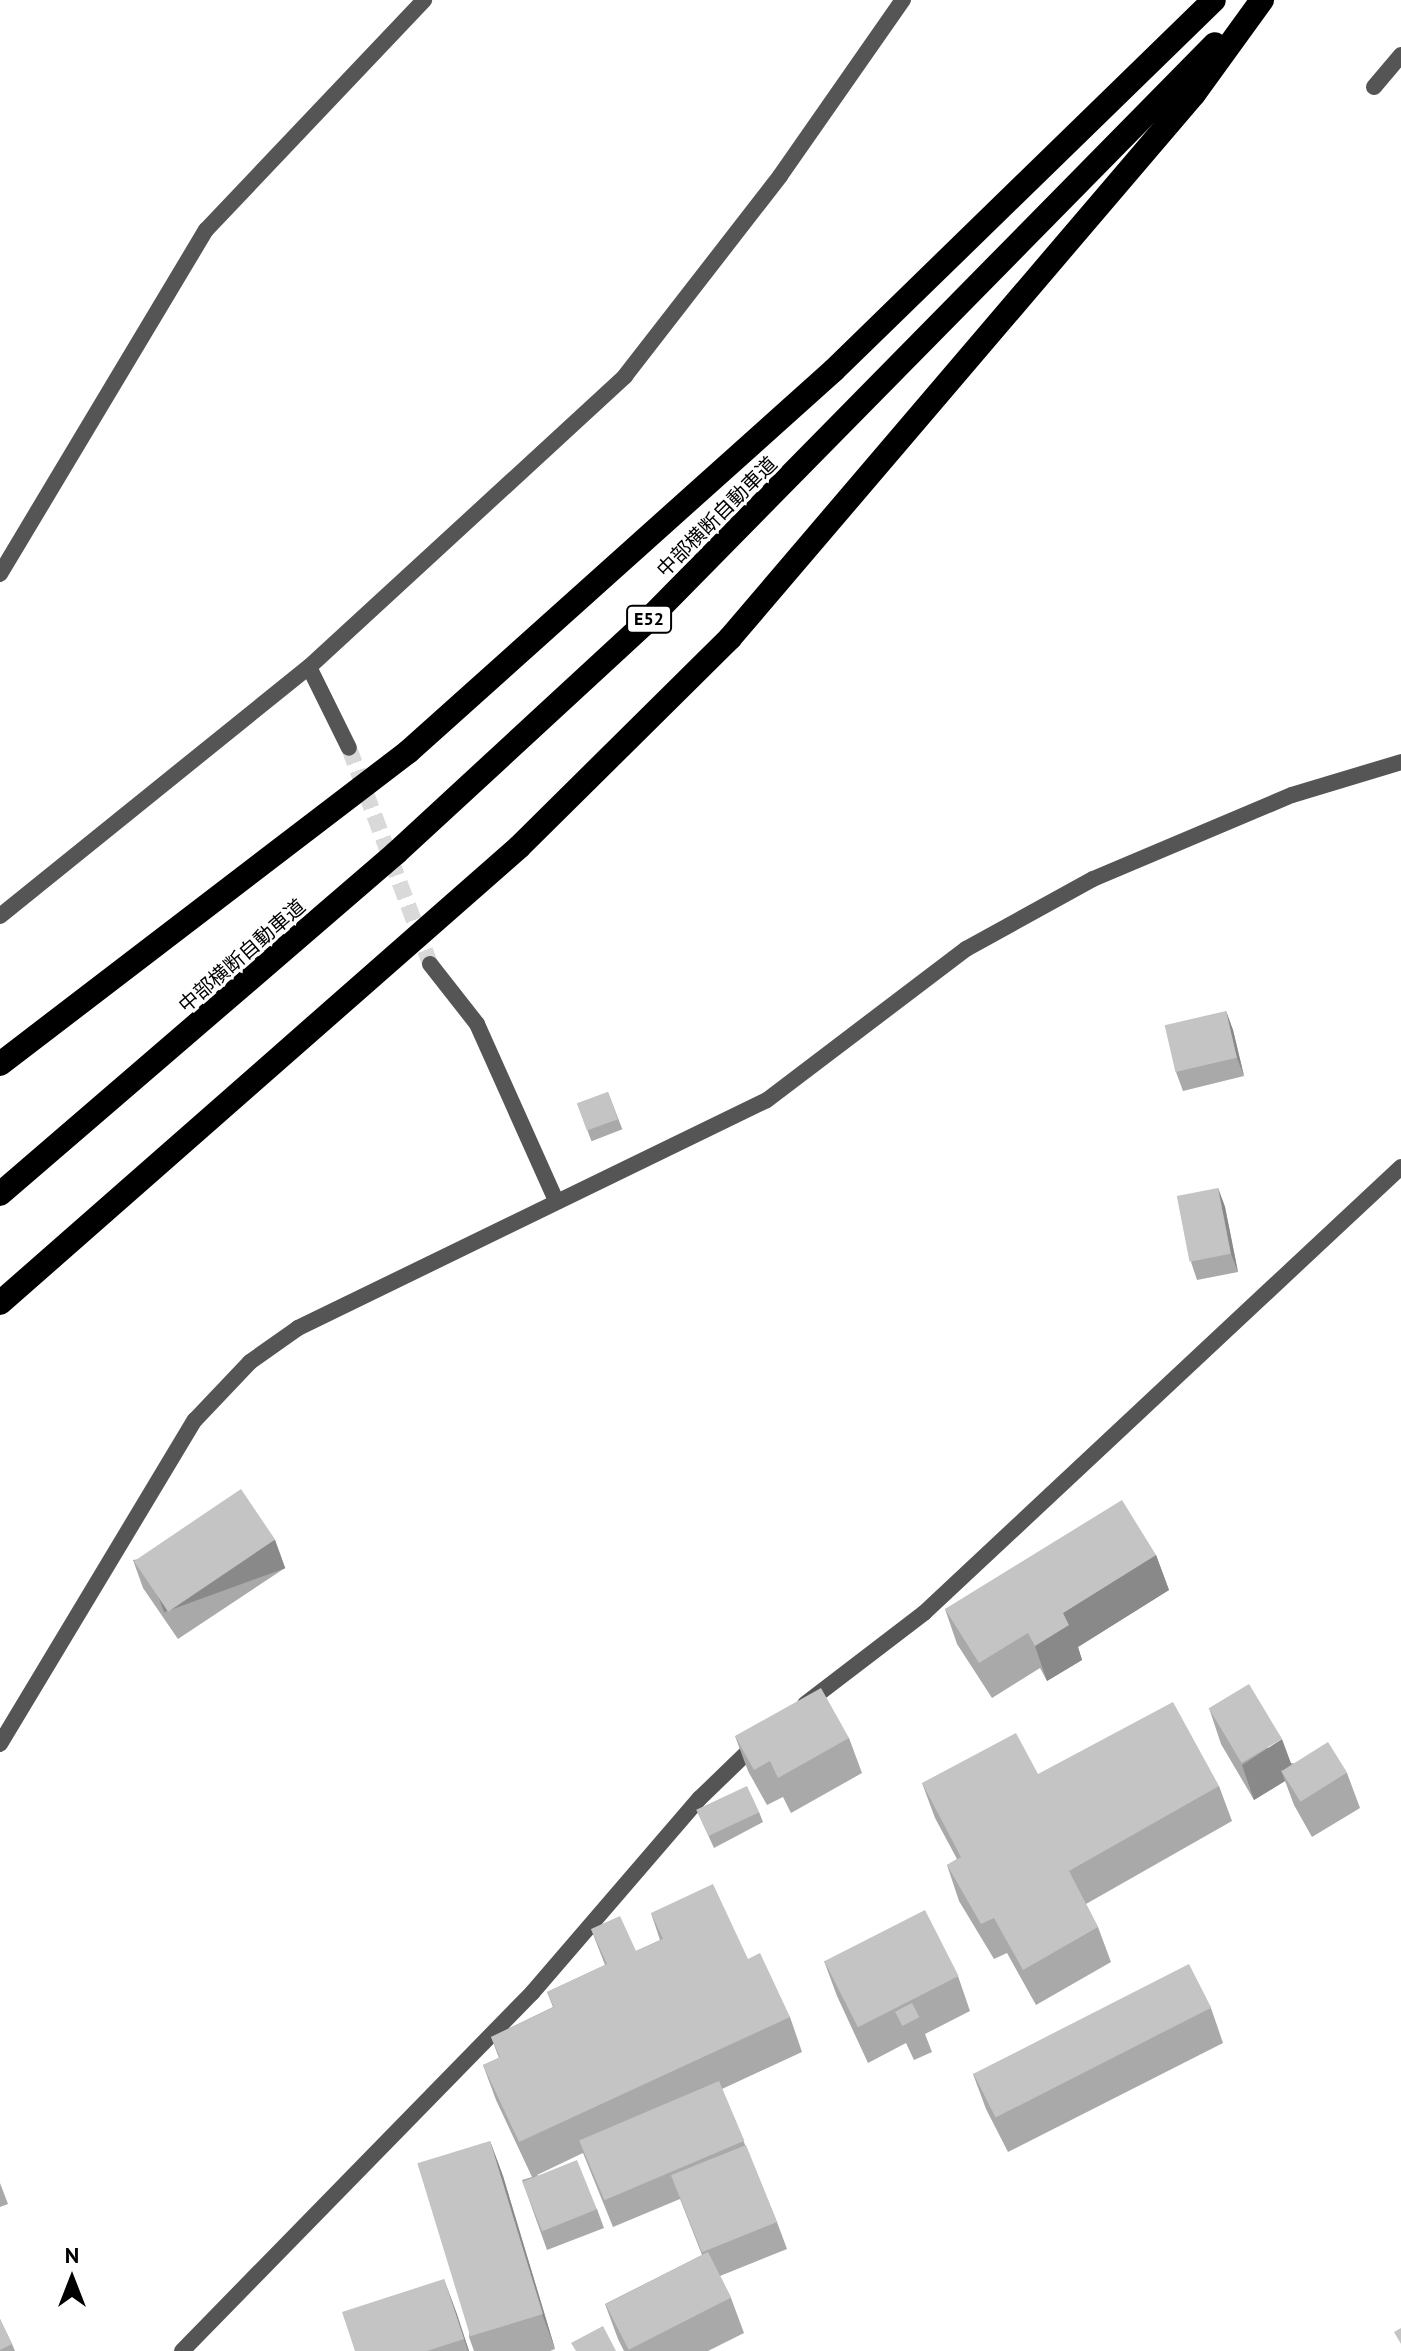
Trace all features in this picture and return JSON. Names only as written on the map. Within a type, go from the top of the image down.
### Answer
[{"type":"highway","points":[[0,1064],[408,752],[834,370],[1214,0]]},
{"type":"highway","points":[[0,1303],[519,847],[730,638],[1194,94],[1259,0]]},
{"type":"highway","name":"中部横断自動車道","points":[[0,1194],[373,873],[643,625],[1059,210],[1259,0]]},
{"type":"street","points":[[0,574],[206,230],[424,0]]},
{"type":"street","points":[[0,916],[309,667],[625,376],[780,176],[903,0]]},
{"type":"street","points":[[1374,87],[1401,55]]},
{"type":"street","points":[[309,667],[349,748]]},
{"type":"street","points":[[0,1744],[164,1464],[250,1362],[353,1297],[767,1100],[966,949],[1093,879],[1278,801],[1401,762]]},
{"type":"street","points":[[430,964],[477,1024],[556,1201]]},
{"type":"street","points":[[182,2351],[532,1993],[700,1798],[779,1723],[924,1613],[1401,1167]]},
{"type":"building","points":[[1226,1011],[1237,1058],[1175,1072],[1165,1025]]},
{"type":"building","points":[[608,1092],[618,1119],[587,1131],[577,1103]]},
{"type":"building","points":[[1218,1188],[1231,1254],[1190,1262],[1177,1196]]},
{"type":"building","points":[[241,1489],[275,1540],[168,1612],[134,1561]]},
{"type":"building","points":[[1122,1500],[1156,1555],[1063,1613],[1069,1625],[1035,1646],[1028,1633],[979,1663],[945,1609]]},
{"type":"building","points":[[1249,1684],[1282,1739],[1242,1763],[1209,1708]]},
{"type":"building","points":[[821,1688],[849,1738],[778,1778],[770,1761],[754,1770],[735,1736]]},
{"type":"building","points":[[1173,1702],[1219,1786],[1069,1871],[1098,1927],[1023,1970],[994,1918],[981,1924],[947,1865],[961,1857],[922,1783],[1016,1733],[1038,1774]]},
{"type":"building","points":[[1328,1742],[1347,1773],[1300,1802],[1281,1771]]},
{"type":"building","points":[[747,1786],[759,1812],[709,1836],[696,1810]]},
{"type":"building","points":[[713,1884],[748,1959],[760,1953],[790,2017],[519,2142],[483,2065],[500,2057],[491,2037],[554,2007],[547,1992],[607,1964],[591,1929],[620,1916],[636,1951],[663,1939],[651,1913]]},
{"type":"building","points":[[925,1910],[959,1976],[858,2027],[824,1961]]},
{"type":"building","points":[[1189,1964],[1211,2008],[996,2118],[973,2074]]},
{"type":"building","points":[[912,2003],[919,2017],[902,2026],[895,2012]]},
{"type":"building","points":[[719,2081],[744,2141],[604,2200],[579,2140]]},
{"type":"building","points":[[490,2141],[543,2314],[470,2336],[417,2163]]},
{"type":"building","points":[[746,2145],[777,2222],[702,2252],[671,2175]]},
{"type":"building","points":[[577,2160],[597,2209],[542,2231],[522,2182]]},
{"type":"building","points":[[708,2252],[731,2297],[629,2350],[606,2304]]},
{"type":"building","points":[[444,2279],[464,2339],[427,2351],[355,2351],[342,2312]]},
{"type":"building","points":[[0,2319],[12,2344],[0,2350]]},
{"type":"building","points":[[603,2326],[616,2351],[576,2351],[571,2343]]},
{"type":"building","points":[[1401,2328],[1401,2344],[1394,2332]]},
{"type":"tunnel","points":[[349,748],[430,964]]}]
